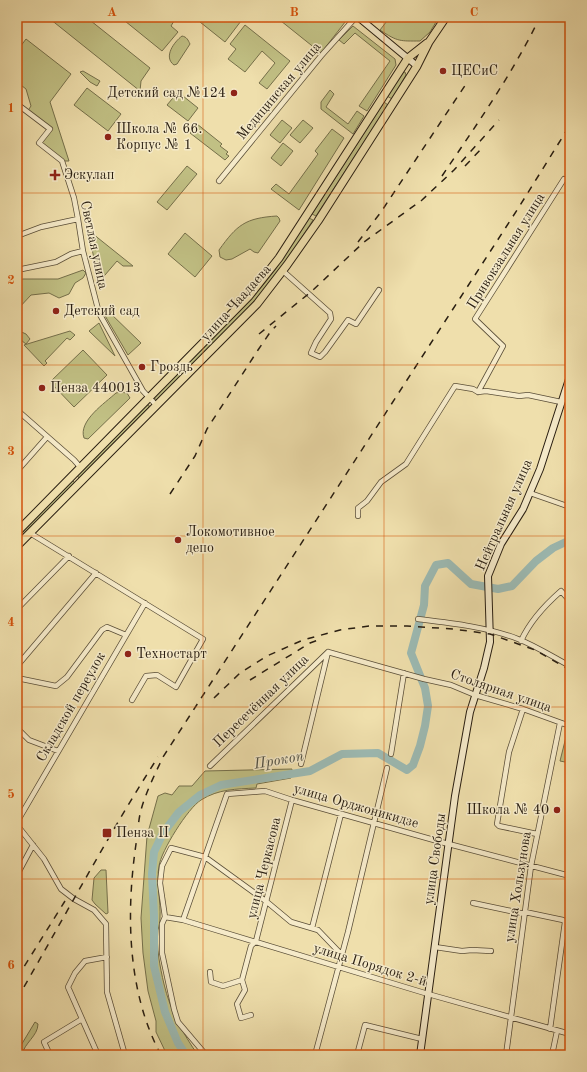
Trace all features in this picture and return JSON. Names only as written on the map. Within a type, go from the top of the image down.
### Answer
[{"type":"main road","points":[[357,17],[417,66]]},
{"type":"main road","name":"улица Чаадаева","points":[[17,546],[257,304],[283,271],[318,221],[417,66],[429,42],[446,17]]},
{"type":"main road","name":"улица Чаадаева","points":[[17,532],[250,296],[279,258],[408,58],[429,42]]},
{"type":"main road","name":"Нейтральная улица","points":[[484,668],[490,642],[488,576],[501,544],[523,509],[540,469],[570,376]]},
{"type":"main road","name":"улица Свободы","points":[[420,1055],[455,796],[475,695],[484,668]]},
{"type":"street","name":"Медицинская улица","points":[[219,181],[321,56],[357,17]]},
{"type":"street","name":"Светлая улица","points":[[17,104],[50,129],[39,142],[62,160],[74,198],[83,251],[99,313],[143,391],[157,406]]},
{"type":"street","name":"Привокзальная улица","points":[[478,392],[503,346],[475,319],[564,179]]},
{"type":"street","points":[[17,236],[41,227],[78,219]]},
{"type":"street","points":[[17,270],[56,262],[71,254],[83,251]]},
{"type":"street","points":[[283,271],[330,313],[331,319],[311,352],[320,357],[326,352],[348,320],[356,324],[379,290]]},
{"type":"street","points":[[358,516],[358,508],[367,502],[381,482],[406,464],[455,386],[473,389],[478,392],[486,391],[519,396],[528,395],[561,402]]},
{"type":"street","points":[[18,413],[74,460],[81,468]]},
{"type":"street","points":[[17,471],[47,437]]},
{"type":"street","points":[[530,493],[570,507]]},
{"type":"street","points":[[30,532],[203,639],[176,687],[157,675],[146,676],[132,700]]},
{"type":"street","points":[[17,609],[69,556]]},
{"type":"street","points":[[17,666],[96,573]]},
{"type":"street","points":[[521,641],[528,627],[546,604],[560,590],[570,601]]},
{"type":"street","name":"Складской переулок","points":[[17,824],[144,603]]},
{"type":"street","points":[[418,619],[490,631],[521,641],[570,666]]},
{"type":"street","points":[[17,678],[56,686],[67,677],[102,630],[107,627],[126,635]]},
{"type":"street","points":[[301,764],[328,652],[404,673],[391,754]]},
{"type":"street","name":"Пересечённая улица","points":[[210,766],[328,652]]},
{"type":"street","name":"Столярная улица","points":[[404,673],[451,685],[475,695],[523,709],[570,726]]},
{"type":"street","points":[[523,709],[509,752],[497,824],[499,826],[537,834]]},
{"type":"street","name":"улица Хользунова","points":[[506,1055],[531,866],[560,723]]},
{"type":"street","points":[[17,728],[29,740],[58,751]]},
{"type":"street","points":[[315,1055],[339,967],[387,768]]},
{"type":"street","name":"улица Орджоникидзе","points":[[205,857],[227,794],[265,791],[449,845],[570,876]]},
{"type":"street","name":"улица Черкасова","points":[[251,1015],[241,1018],[237,1004],[245,990],[242,980],[252,946],[256,942],[292,800]]},
{"type":"street","points":[[312,928],[341,814]]},
{"type":"street","points":[[17,824],[44,859],[61,890],[94,910],[106,924],[107,992],[125,1055]]},
{"type":"street","points":[[17,875],[33,845]]},
{"type":"street","points":[[206,1055],[178,1022],[162,953],[162,924],[164,917],[160,884],[162,866],[171,848],[205,857],[267,902],[291,922],[318,930],[342,955]]},
{"type":"street","points":[[183,920],[205,857]]},
{"type":"street","points":[[473,903],[565,921],[566,924],[550,1028]]},
{"type":"street","name":"улица Порядок 2-й","points":[[164,917],[183,920],[428,994],[570,1034]]},
{"type":"street","points":[[435,947],[462,951],[491,951]]},
{"type":"street","points":[[98,1055],[68,986],[74,973],[85,961],[107,957]]},
{"type":"street","points":[[210,972],[211,982],[222,986],[242,980]]},
{"type":"street","points":[[50,1055],[44,1042],[82,1019]]},
{"type":"street","points":[[357,1055],[365,1025],[422,1039]]},
{"type":"street","points":[[552,1055],[558,1031]]},
{"type":"shaded area","points":[[52,17],[86,17],[150,68],[141,81],[140,91],[50,19]]},
{"type":"shaded area","points":[[120,17],[169,17],[174,21],[171,26],[178,32],[162,51]]},
{"type":"shaded area","points":[[204,17],[236,17],[241,21],[225,42],[200,22]]},
{"type":"shaded area","points":[[276,17],[349,17],[321,53]]},
{"type":"shaded area","points":[[390,17],[439,17],[430,32],[420,41],[403,41],[395,39],[380,30]]},
{"type":"shaded area","points":[[245,25],[290,61],[267,89],[259,83],[275,63],[262,51],[245,72],[228,59],[236,49],[230,44]]},
{"type":"shaded area","points":[[353,26],[395,59],[396,65],[367,111],[359,106],[390,61],[355,33],[344,44],[339,40]]},
{"type":"shaded area","points":[[182,36],[188,40],[190,44],[177,64],[174,65],[169,58],[171,50]]},
{"type":"shaded area","points":[[26,39],[71,74],[50,102],[69,161],[62,161],[39,143],[50,129],[27,112],[31,106],[26,89],[17,82],[17,51]]},
{"type":"shaded area","points":[[83,71],[100,81],[97,86],[90,82],[80,72]]},
{"type":"shaded area","points":[[402,72],[405,72],[406,75],[392,99],[387,96]]},
{"type":"shaded area","points":[[87,88],[121,114],[108,131],[74,105]]},
{"type":"shaded area","points":[[330,90],[334,94],[326,107],[348,124],[357,111],[364,116],[353,134],[321,109],[321,102]]},
{"type":"shaded area","points":[[178,92],[198,108],[188,121],[167,105]]},
{"type":"shaded area","points":[[384,102],[388,105],[316,216],[312,214]]},
{"type":"shaded area","points":[[282,120],[292,128],[280,143],[270,135]]},
{"type":"shaded area","points":[[303,120],[313,128],[300,143],[290,135]]},
{"type":"shaded area","points":[[197,124],[222,144],[220,146],[228,152],[226,154],[229,156],[225,160],[190,133]]},
{"type":"shaded area","points":[[332,129],[344,138],[299,210],[271,189],[276,184],[289,194],[318,154],[315,151]]},
{"type":"shaded area","points":[[283,143],[293,151],[281,166],[271,158]]},
{"type":"shaded area","points":[[187,166],[197,174],[167,210],[157,202]]},
{"type":"shaded area","points":[[277,216],[280,221],[258,253],[250,249],[232,259],[226,260],[220,257],[219,250],[231,234],[243,224],[257,219]]},
{"type":"shaded area","points":[[309,218],[313,220],[282,268],[263,291],[234,323],[157,400],[155,399],[154,397],[239,312],[263,285],[275,270]]},
{"type":"shaded area","points":[[88,230],[133,266],[123,266],[117,261],[99,282]]},
{"type":"shaded area","points":[[185,233],[212,256],[195,277],[168,254]]},
{"type":"shaded area","points":[[83,270],[86,273],[83,278],[75,283],[69,294],[59,298],[49,293],[31,295],[17,310],[17,280],[58,279]]},
{"type":"shaded area","points":[[108,311],[141,343],[128,355],[104,314]]},
{"type":"shaded area","points":[[99,323],[115,356],[89,331]]},
{"type":"shaded area","points":[[17,330],[26,334],[30,339],[26,344],[17,337]]},
{"type":"shaded area","points":[[70,331],[75,335],[70,340],[67,338],[45,361],[47,363],[44,366],[24,345]]},
{"type":"shaded area","points":[[83,350],[107,375],[74,407],[50,382]]},
{"type":"shaded area","points":[[116,393],[127,393],[130,398],[88,439],[84,438],[83,432],[89,419]]},
{"type":"shaded area","points":[[147,405],[149,405],[149,407],[79,478],[77,475]]},
{"type":"shaded area","points":[[72,480],[75,483],[17,541],[17,535]]},
{"type":"shaded area","points":[[566,737],[570,738],[570,763],[560,761]]},
{"type":"shaded area","points":[[292,769],[291,778],[257,784],[256,788],[235,789],[221,792],[207,796],[201,800],[189,812],[176,830],[161,859],[158,872],[160,921],[158,930],[158,950],[160,964],[173,1012],[187,1039],[198,1055],[167,1055],[156,1032],[156,1021],[148,991],[143,953],[141,918],[147,836],[158,796],[165,793],[172,795],[179,786],[192,786],[205,771]]},
{"type":"shaded area","points":[[101,870],[106,870],[108,913],[106,914],[92,900],[94,878]]},
{"type":"shaded area","points":[[35,1022],[38,1024],[36,1032],[25,1047],[22,1055],[17,1055],[17,1052]]},
{"type":"waterway","name":"Прокоп","points":[[186,1055],[178,1043],[165,1012],[154,966],[152,874],[154,852],[163,833],[179,812],[200,795],[221,785],[310,771],[342,754],[378,753],[407,770],[413,765],[420,746],[428,706],[425,688],[411,653],[424,605],[425,586],[436,565],[448,563],[471,584],[498,589],[512,586],[536,561],[553,548],[570,540]]},
{"type":"railway","points":[[442,176],[506,78],[540,17]]},
{"type":"railway","points":[[358,242],[381,212],[466,84]]},
{"type":"railway","points":[[259,334],[312,291],[364,242],[422,200],[454,170],[499,120]]},
{"type":"railway","points":[[161,1055],[150,1031],[141,1005],[132,952],[131,897],[133,870],[139,818],[151,783],[163,757],[519,207],[570,125]]},
{"type":"railway","points":[[465,166],[483,147]]},
{"type":"railway","points":[[170,494],[195,456],[207,429],[258,350],[276,326]]},
{"type":"railway","points":[[214,698],[240,673],[267,656],[303,640],[340,630],[369,626],[407,626],[453,629],[490,634],[535,650],[570,670]]},
{"type":"railway","points":[[250,680],[310,643],[318,640]]},
{"type":"railway","points":[[17,999],[104,846],[158,757]]},
{"type":"railway","points":[[17,978],[65,901]]},
{"type":"place","name":"ЦЕСиС","points":[[443,71]]},
{"type":"place","name":"Детский сад №124","points":[[234,93]]},
{"type":"place","name":"Школа № 66. Корпус № 1","points":[[108,137]]},
{"type":"place","name":"Эскулап","points":[[55,175]]},
{"type":"place","name":"Детский сад","points":[[56,311]]},
{"type":"place","name":"Гроздь","points":[[142,367]]},
{"type":"place","name":"Пенза 440013","points":[[42,388]]},
{"type":"place","name":"Локомотивное депо","points":[[178,540]]},
{"type":"place","name":"Техностарт","points":[[128,654]]},
{"type":"place","name":"Школа № 40","points":[[557,810]]},
{"type":"place","name":"Пенза II","points":[[107,833]]}]
